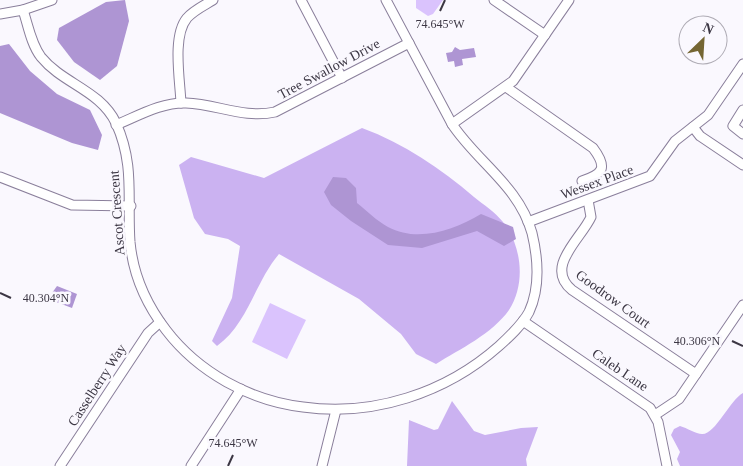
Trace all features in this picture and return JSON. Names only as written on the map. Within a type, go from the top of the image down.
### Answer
[{"type":"street","points":[[0,14],[23,10],[52,0]]},
{"type":"street","points":[[181,103],[179,33],[189,16],[214,0]]},
{"type":"street","points":[[301,0],[342,78]]},
{"type":"street","name":"Ascot Crescent","points":[[23,10],[40,55],[50,65],[95,96],[106,108],[116,125],[128,166],[131,206],[130,241],[135,270],[146,299],[160,322],[176,342],[197,362],[220,378],[241,389],[287,405],[336,410],[383,404],[415,395],[440,385],[486,357],[523,321],[532,305],[537,284],[534,245],[528,222],[508,186],[465,141],[452,124],[386,0]]},
{"type":"street","points":[[494,0],[545,34]]},
{"type":"street","points":[[452,124],[506,87],[518,76],[569,0]]},
{"type":"street","name":"Tree Swallow Drive","points":[[116,125],[159,107],[181,103],[246,114],[266,114],[286,108],[409,43]]},
{"type":"street","name":"Wessex Place","points":[[528,222],[650,176],[674,142],[710,112],[743,64]]},
{"type":"street","points":[[506,87],[594,148],[602,163],[602,170],[597,176],[582,181]]},
{"type":"street","points":[[743,110],[733,126],[743,134]]},
{"type":"street","points":[[693,127],[701,136],[742,160]]},
{"type":"street","points":[[0,177],[74,205],[131,206]]},
{"type":"street","name":"Goodrow Court","points":[[588,200],[592,211],[590,220],[562,262],[561,272],[565,282],[570,289],[696,374]]},
{"type":"street","points":[[667,466],[655,415],[677,401],[743,305]]},
{"type":"street","name":"Caleb Lane","points":[[523,321],[645,403],[655,415]]},
{"type":"street","name":"Casselberry Way","points":[[60,466],[148,333],[160,322]]},
{"type":"street","points":[[191,466],[241,389]]},
{"type":"street","points":[[322,466],[336,410]]},
{"type":"shaded area","points":[[125,0],[129,21],[117,66],[100,80],[74,62],[57,40],[59,28],[106,2]]},
{"type":"shaded area","points":[[416,0],[443,0],[433,14],[428,16],[416,8]]},
{"type":"shaded area","points":[[9,44],[30,71],[57,94],[90,110],[102,135],[98,150],[72,143],[0,113],[0,46]]},
{"type":"shaded area","points":[[455,47],[460,50],[474,48],[476,57],[462,59],[463,65],[455,67],[454,61],[448,62],[446,53],[452,52]]},
{"type":"shaded area","points":[[362,128],[393,141],[435,167],[503,222],[514,242],[520,265],[518,289],[509,310],[485,334],[436,364],[416,354],[401,334],[359,299],[279,254],[264,277],[244,315],[228,337],[217,346],[212,341],[232,298],[240,246],[228,239],[205,234],[194,218],[179,165],[191,157],[264,178]]},
{"type":"shaded area","points":[[333,177],[346,178],[356,188],[357,203],[384,225],[400,232],[411,234],[436,233],[459,225],[481,214],[513,227],[516,239],[504,246],[477,231],[422,248],[388,245],[351,221],[331,205],[324,192]]},
{"type":"shaded area","points":[[57,286],[77,294],[72,308],[51,300],[52,293]]},
{"type":"shaded area","points":[[270,303],[306,320],[287,359],[252,342]]},
{"type":"shaded area","points":[[743,393],[743,466],[680,466],[677,459],[680,452],[671,435],[674,429],[680,426],[700,434],[707,433]]},
{"type":"shaded area","points":[[452,401],[474,431],[485,435],[521,428],[538,427],[526,459],[527,466],[407,466],[409,420],[434,430],[438,429]]}]
